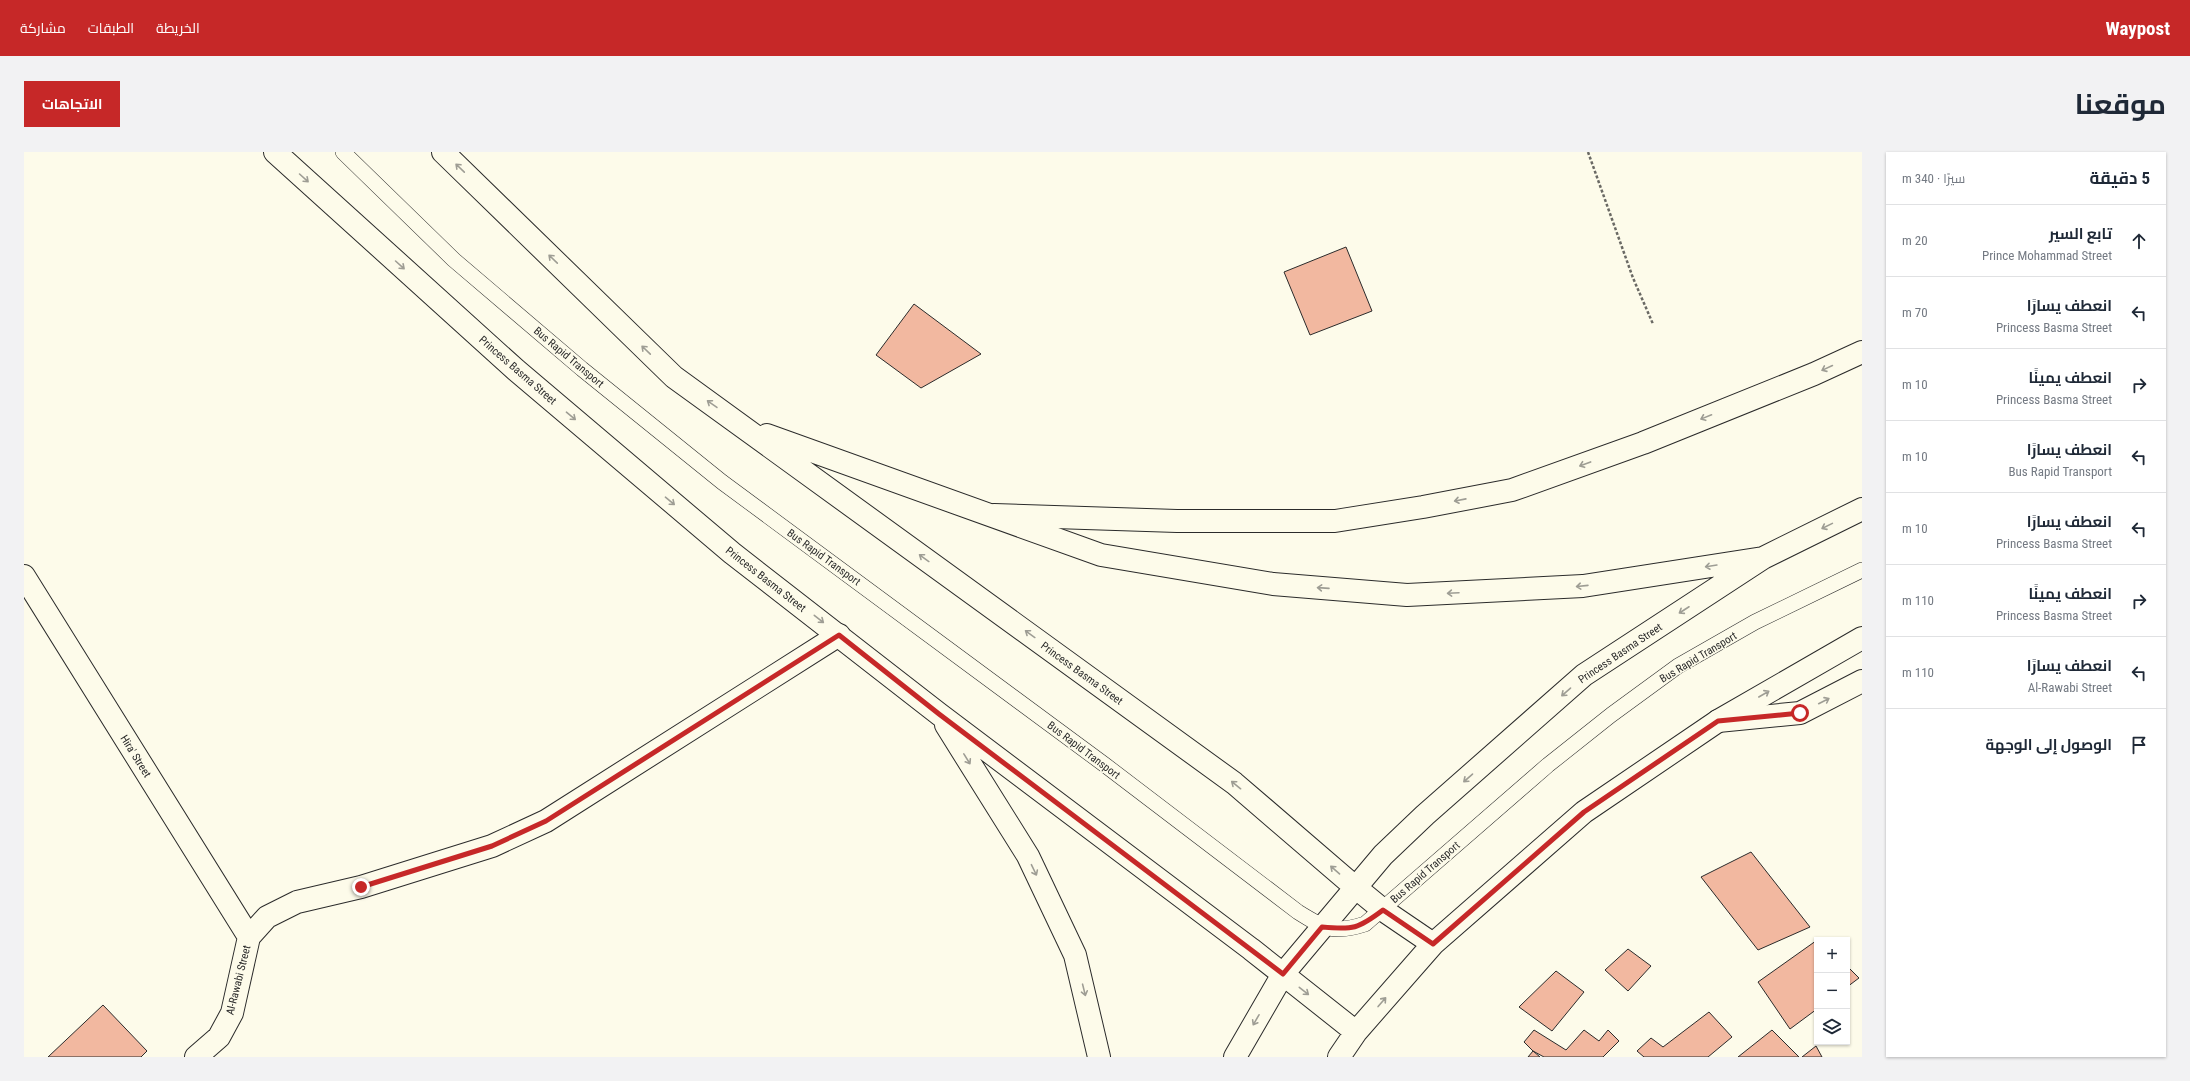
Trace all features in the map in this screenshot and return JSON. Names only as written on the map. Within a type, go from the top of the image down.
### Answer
[{"type":"main road","name":"Princess Basma Street","points":[[275,152],[516,370],[732,553],[939,714],[1283,974],[1356,1032]]},
{"type":"main road","name":"Princess Basma Street","points":[[443,152],[674,377],[744,426],[1234,783],[1383,910],[1433,944]]},
{"type":"main road","points":[[989,514],[1177,521],[1335,521],[1423,507],[1512,490],[1657,437],[1814,374],[1862,352]]},
{"type":"main road","points":[[744,426],[1101,555],[1273,584],[1407,595],[1583,586],[1763,558]]},
{"type":"main road","name":"Princess Basma Street","points":[[1283,974],[1383,855],[1425,815],[1584,675],[1763,558],[1862,509]]},
{"type":"main road","name":"Hira' Street","points":[[24,576],[248,937]]},
{"type":"main road","name":"Al-Rawabi Street","points":[[196,1057],[219,1037],[232,1013],[248,937],[267,917],[297,902],[361,887],[492,846],[546,821],[839,635]]},
{"type":"main road","points":[[1339,1057],[1356,1032],[1433,944],[1584,812],[1718,721],[1862,638]]},
{"type":"main road","points":[[1718,721],[1800,713],[1862,681]]},
{"type":"main road","points":[[939,714],[1028,856],[1075,955],[1099,1057]]},
{"type":"main road","points":[[1235,1057],[1283,974]]},
{"type":"lane","name":"Bus Rapid Transport","points":[[342,152],[454,260],[582,369],[722,482],[1111,769],[1298,912],[1322,927],[1348,929],[1365,924],[1383,910],[1548,765],[1610,715],[1672,671],[1755,622],[1862,570]]},
{"type":"path","points":[[1588,152],[1633,278],[1653,324]]},
{"type":"building","points":[[1346,247],[1372,311],[1310,335],[1284,272]]},
{"type":"building","points":[[914,304],[981,354],[921,388],[876,355]]},
{"type":"building","points":[[1751,852],[1810,927],[1758,950],[1701,877]]},
{"type":"building","points":[[1814,942],[1814,1011],[1790,1029],[1758,982]]},
{"type":"building","points":[[1628,949],[1651,966],[1628,991],[1605,970]]},
{"type":"building","points":[[1850,969],[1859,978],[1850,985]]},
{"type":"building","points":[[1556,971],[1584,992],[1552,1031],[1519,1007]]},
{"type":"building","points":[[103,1005],[147,1051],[141,1057],[48,1057]]},
{"type":"building","points":[[1709,1012],[1732,1037],[1708,1057],[1644,1057],[1637,1051],[1651,1038],[1663,1047]]},
{"type":"building","points":[[1534,1030],[1566,1050],[1584,1030],[1599,1041],[1608,1030],[1619,1041],[1603,1057],[1544,1057],[1533,1051],[1524,1042]]},
{"type":"building","points":[[1772,1030],[1799,1057],[1738,1057]]},
{"type":"building","points":[[1816,1046],[1822,1057],[1802,1057]]},
{"type":"building","points":[[1533,1051],[1540,1057],[1528,1057]]},
{"type":"route","points":[[361,887],[429,867],[492,846],[546,821],[839,635],[939,714],[1283,974],[1322,927],[1348,929],[1365,924],[1383,910],[1433,944],[1584,812],[1718,721],[1800,713]]}]
